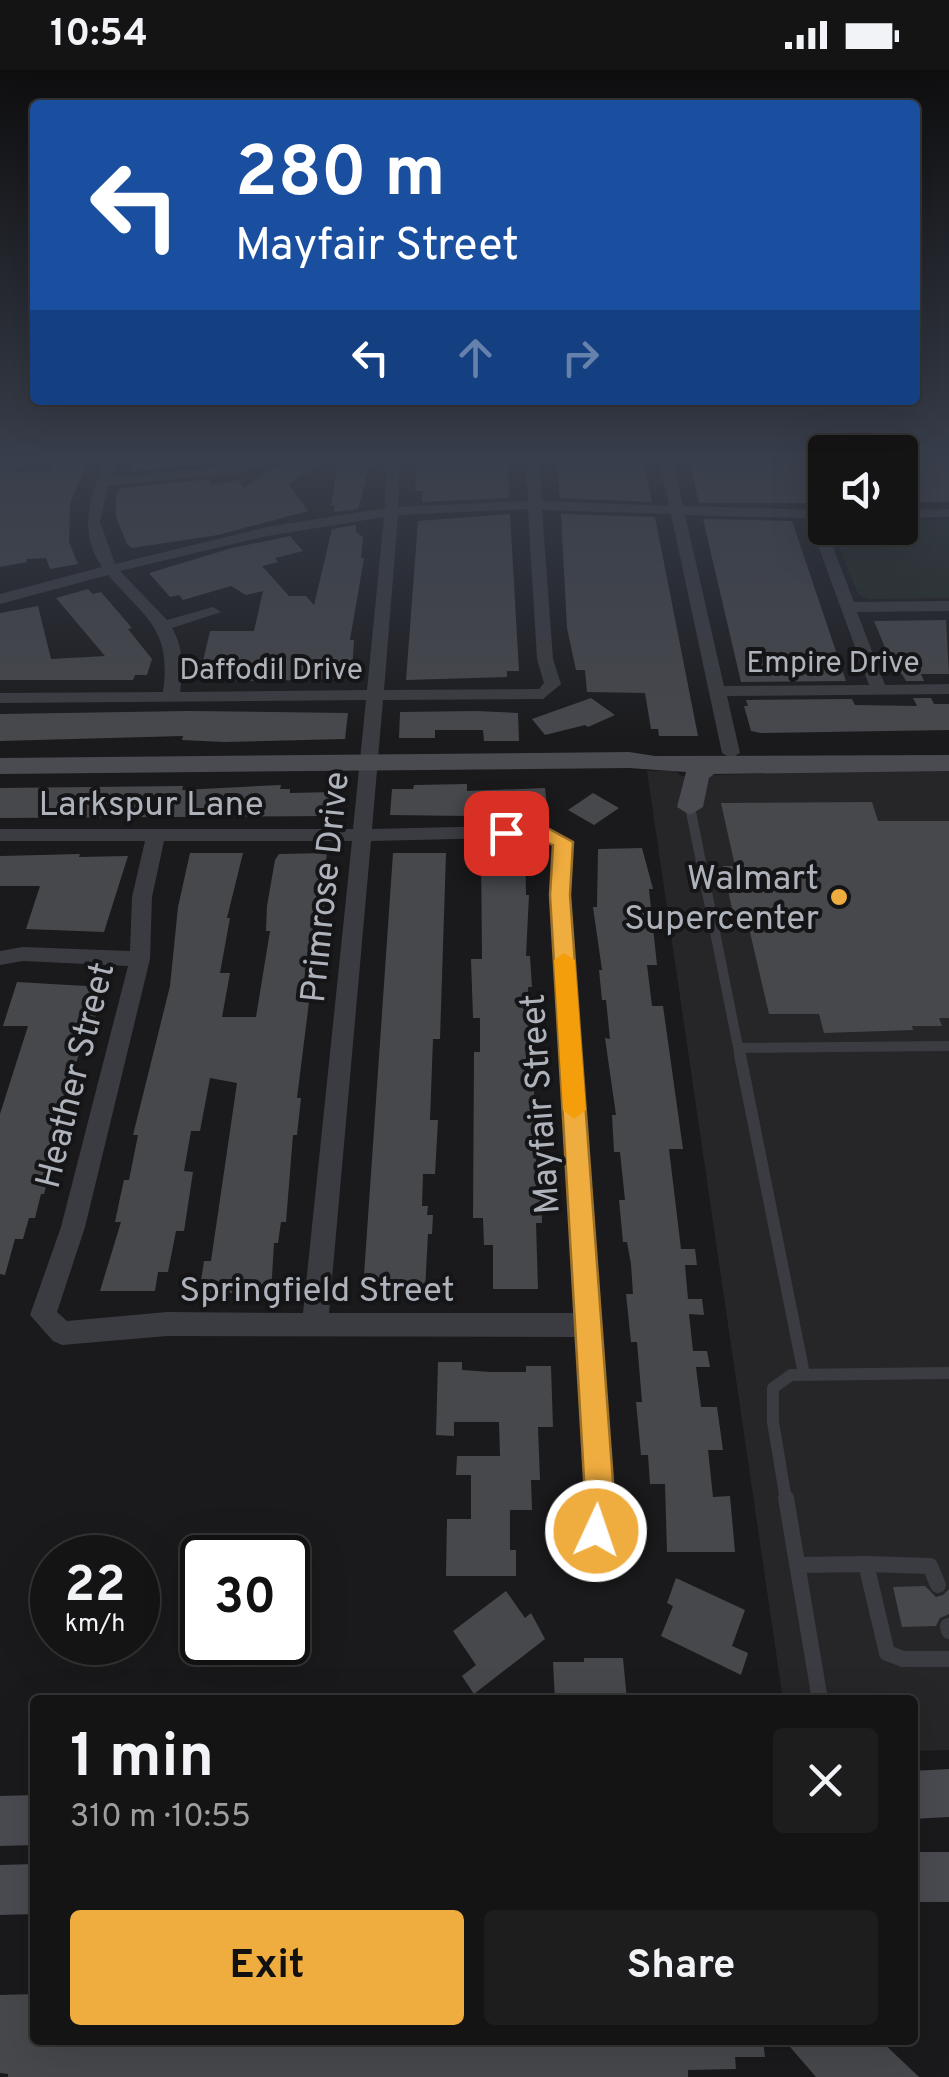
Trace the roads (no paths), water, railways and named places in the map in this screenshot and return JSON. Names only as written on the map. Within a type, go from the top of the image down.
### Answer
[{"type":"street","points":[[100,551],[165,626],[178,667],[171,697]]},
{"type":"street","points":[[0,599],[191,551]]},
{"type":"street","name":"Primrose Drive","points":[[315,1324],[387,551]]},
{"type":"street","name":"Daffodil Drive","points":[[0,698],[543,694],[553,684],[545,659],[538,551]]},
{"type":"street","points":[[686,551],[730,759]]},
{"type":"street","points":[[830,551],[879,690]]},
{"type":"street","points":[[848,607],[949,606]]},
{"type":"street","points":[[165,626],[214,612]]},
{"type":"street","name":"Empire Drive","points":[[717,691],[949,689]]},
{"type":"street","points":[[0,766],[642,762],[949,752]]},
{"type":"street","points":[[690,807],[699,772],[730,759],[949,763]]},
{"type":"street","points":[[642,762],[675,768],[684,775],[690,807]]},
{"type":"street","name":"Mayfair Street","points":[[362,835],[542,830],[563,842],[560,895],[599,1496],[592,1567]]},
{"type":"street","name":"Larkspur Lane","points":[[0,836],[362,835]]},
{"type":"street","name":"Heather Street","points":[[49,1325],[42,1316],[73,1227],[140,959],[142,897],[156,836]]},
{"type":"street","points":[[0,958],[23,954],[140,959]]},
{"type":"street","name":"Springfield Street","points":[[49,1325],[62,1333],[167,1324],[589,1325]]},
{"type":"street","points":[[918,1795],[949,1793]]},
{"type":"street","points":[[0,1821],[30,1820]]},
{"type":"street","points":[[918,1878],[949,1877]]},
{"type":"street","points":[[0,1890],[30,1890]]},
{"type":"lane","points":[[690,807],[804,1374]]},
{"type":"lane","points":[[739,1048],[949,1046]]},
{"type":"lane","points":[[819,1695],[770,1403],[774,1388],[781,1380],[804,1374],[949,1372]]},
{"type":"lane","points":[[797,1564],[930,1566],[938,1585]]},
{"type":"lane","points":[[866,1564],[887,1653],[903,1659],[949,1658]]},
{"type":"place","name":"Walmart Supercenter","points":[[839,897]]}]
